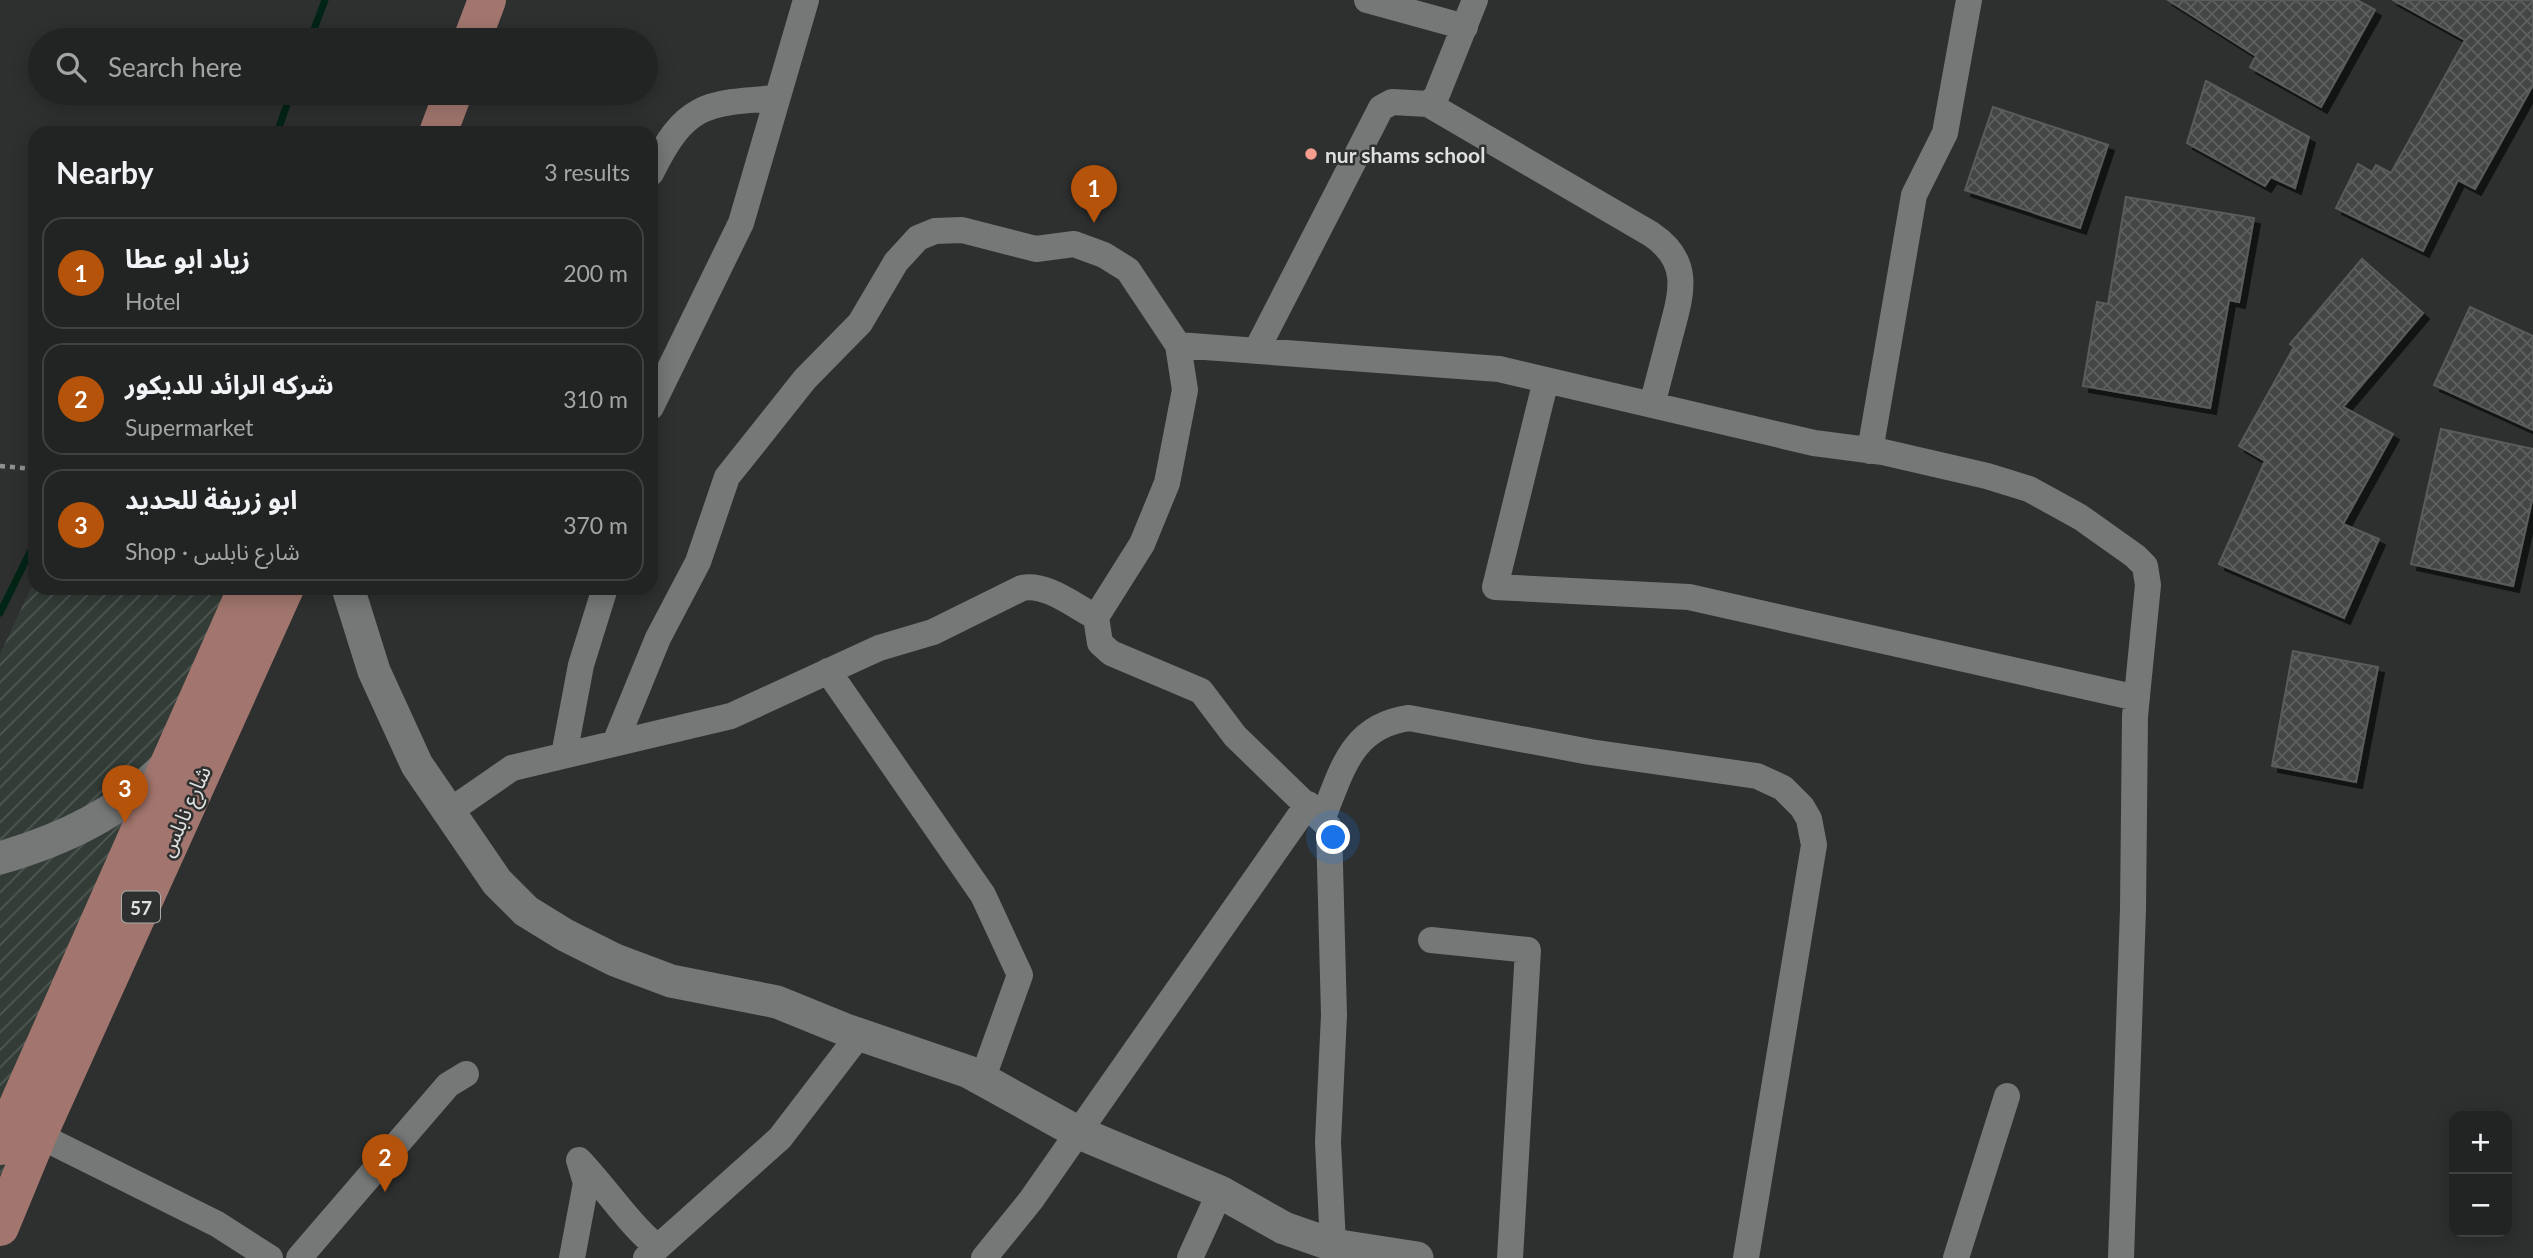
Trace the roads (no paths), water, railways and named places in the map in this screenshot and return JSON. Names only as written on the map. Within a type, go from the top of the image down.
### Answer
[{"type":"main road","points":[[476,28],[487,0]]},
{"type":"main road","points":[[503,28],[513,0]]},
{"type":"main road","points":[[441,126],[448,105]]},
{"type":"main road","points":[[469,126],[477,105]]},
{"type":"main road","name":"شارع نابلس","points":[[0,1146],[244,595]]},
{"type":"main road","name":"شارع نابلس","points":[[0,1227],[38,1135],[282,595]]},
{"type":"street","points":[[658,393],[741,223],[806,0]]},
{"type":"street","points":[[1367,0],[1465,27]]},
{"type":"street","points":[[1428,104],[1436,97],[1475,0]]},
{"type":"street","points":[[1870,451],[1914,195],[1945,133],[1969,0]]},
{"type":"street","points":[[658,160],[674,131],[697,112],[729,101],[777,97]]},
{"type":"street","points":[[1256,351],[1381,108],[1392,102],[1428,104],[1651,234],[1668,248],[1681,276],[1681,298],[1652,405]]},
{"type":"street","points":[[615,743],[658,638],[698,562],[727,477],[805,379],[860,323],[896,262],[918,237],[935,231],[962,230],[1026,247],[1074,244],[1104,255],[1128,270],[1169,326],[1178,345],[1185,390],[1176,450],[1167,482],[1142,544],[1096,617],[1100,643],[1111,653],[1201,691],[1235,736],[1315,811],[1332,836],[1334,1015],[1328,1142],[1333,1245]]},
{"type":"street","points":[[1178,345],[1499,369],[1814,443],[1870,451],[1987,476],[2029,489],[2080,517],[2135,556],[2145,566],[2148,585],[2137,698],[2121,1258]]},
{"type":"street","points":[[1546,380],[1495,587],[1689,597],[2137,698]]},
{"type":"street","points":[[447,813],[512,768],[731,716],[879,648],[933,632],[1022,588],[1032,586],[1046,590],[1096,617]]},
{"type":"street","points":[[350,595],[360,633],[390,709],[417,765],[447,813],[497,882],[526,911],[565,935],[615,960],[671,981],[777,1002],[859,1035],[969,1072],[1077,1132],[1220,1192],[1284,1228],[1333,1245],[1417,1258]]},
{"type":"street","points":[[564,755],[582,665],[603,595]]},
{"type":"street","points":[[828,671],[983,895],[1020,975],[982,1080]]},
{"type":"street","points":[[984,1258],[1031,1200],[1077,1132],[1315,811],[1360,740],[1382,724],[1409,719],[1590,752],[1757,776],[1794,797],[1808,818],[1814,845],[1746,1258]]},
{"type":"street","points":[[0,858],[47,844],[117,808],[140,792],[170,762]]},
{"type":"street","points":[[47,844],[137,838]]},
{"type":"street","points":[[1431,940],[1528,950],[1510,1258]]},
{"type":"street","points":[[572,1258],[586,1182],[579,1160],[604,1186],[651,1253],[780,1138],[859,1035]]},
{"type":"street","points":[[299,1258],[448,1085],[466,1074]]},
{"type":"street","points":[[1956,1258],[2007,1096]]},
{"type":"street","points":[[38,1135],[217,1224],[270,1258]]},
{"type":"street","points":[[1190,1258],[1220,1192]]},
{"type":"waterway","points":[[314,28],[325,0]]},
{"type":"waterway","points":[[279,126],[287,105]]},
{"type":"waterway","points":[[0,613],[28,556]]},
{"type":"place","name":"nur shams school","points":[[1311,154]]},
{"type":"place","name":"زياد ابو عطا","points":[[1094,223]]},
{"type":"place","name":"ابو زريفة للحديد","points":[[125,823]]},
{"type":"place","name":"شركه الرائد للديكور","points":[[385,1192]]}]
